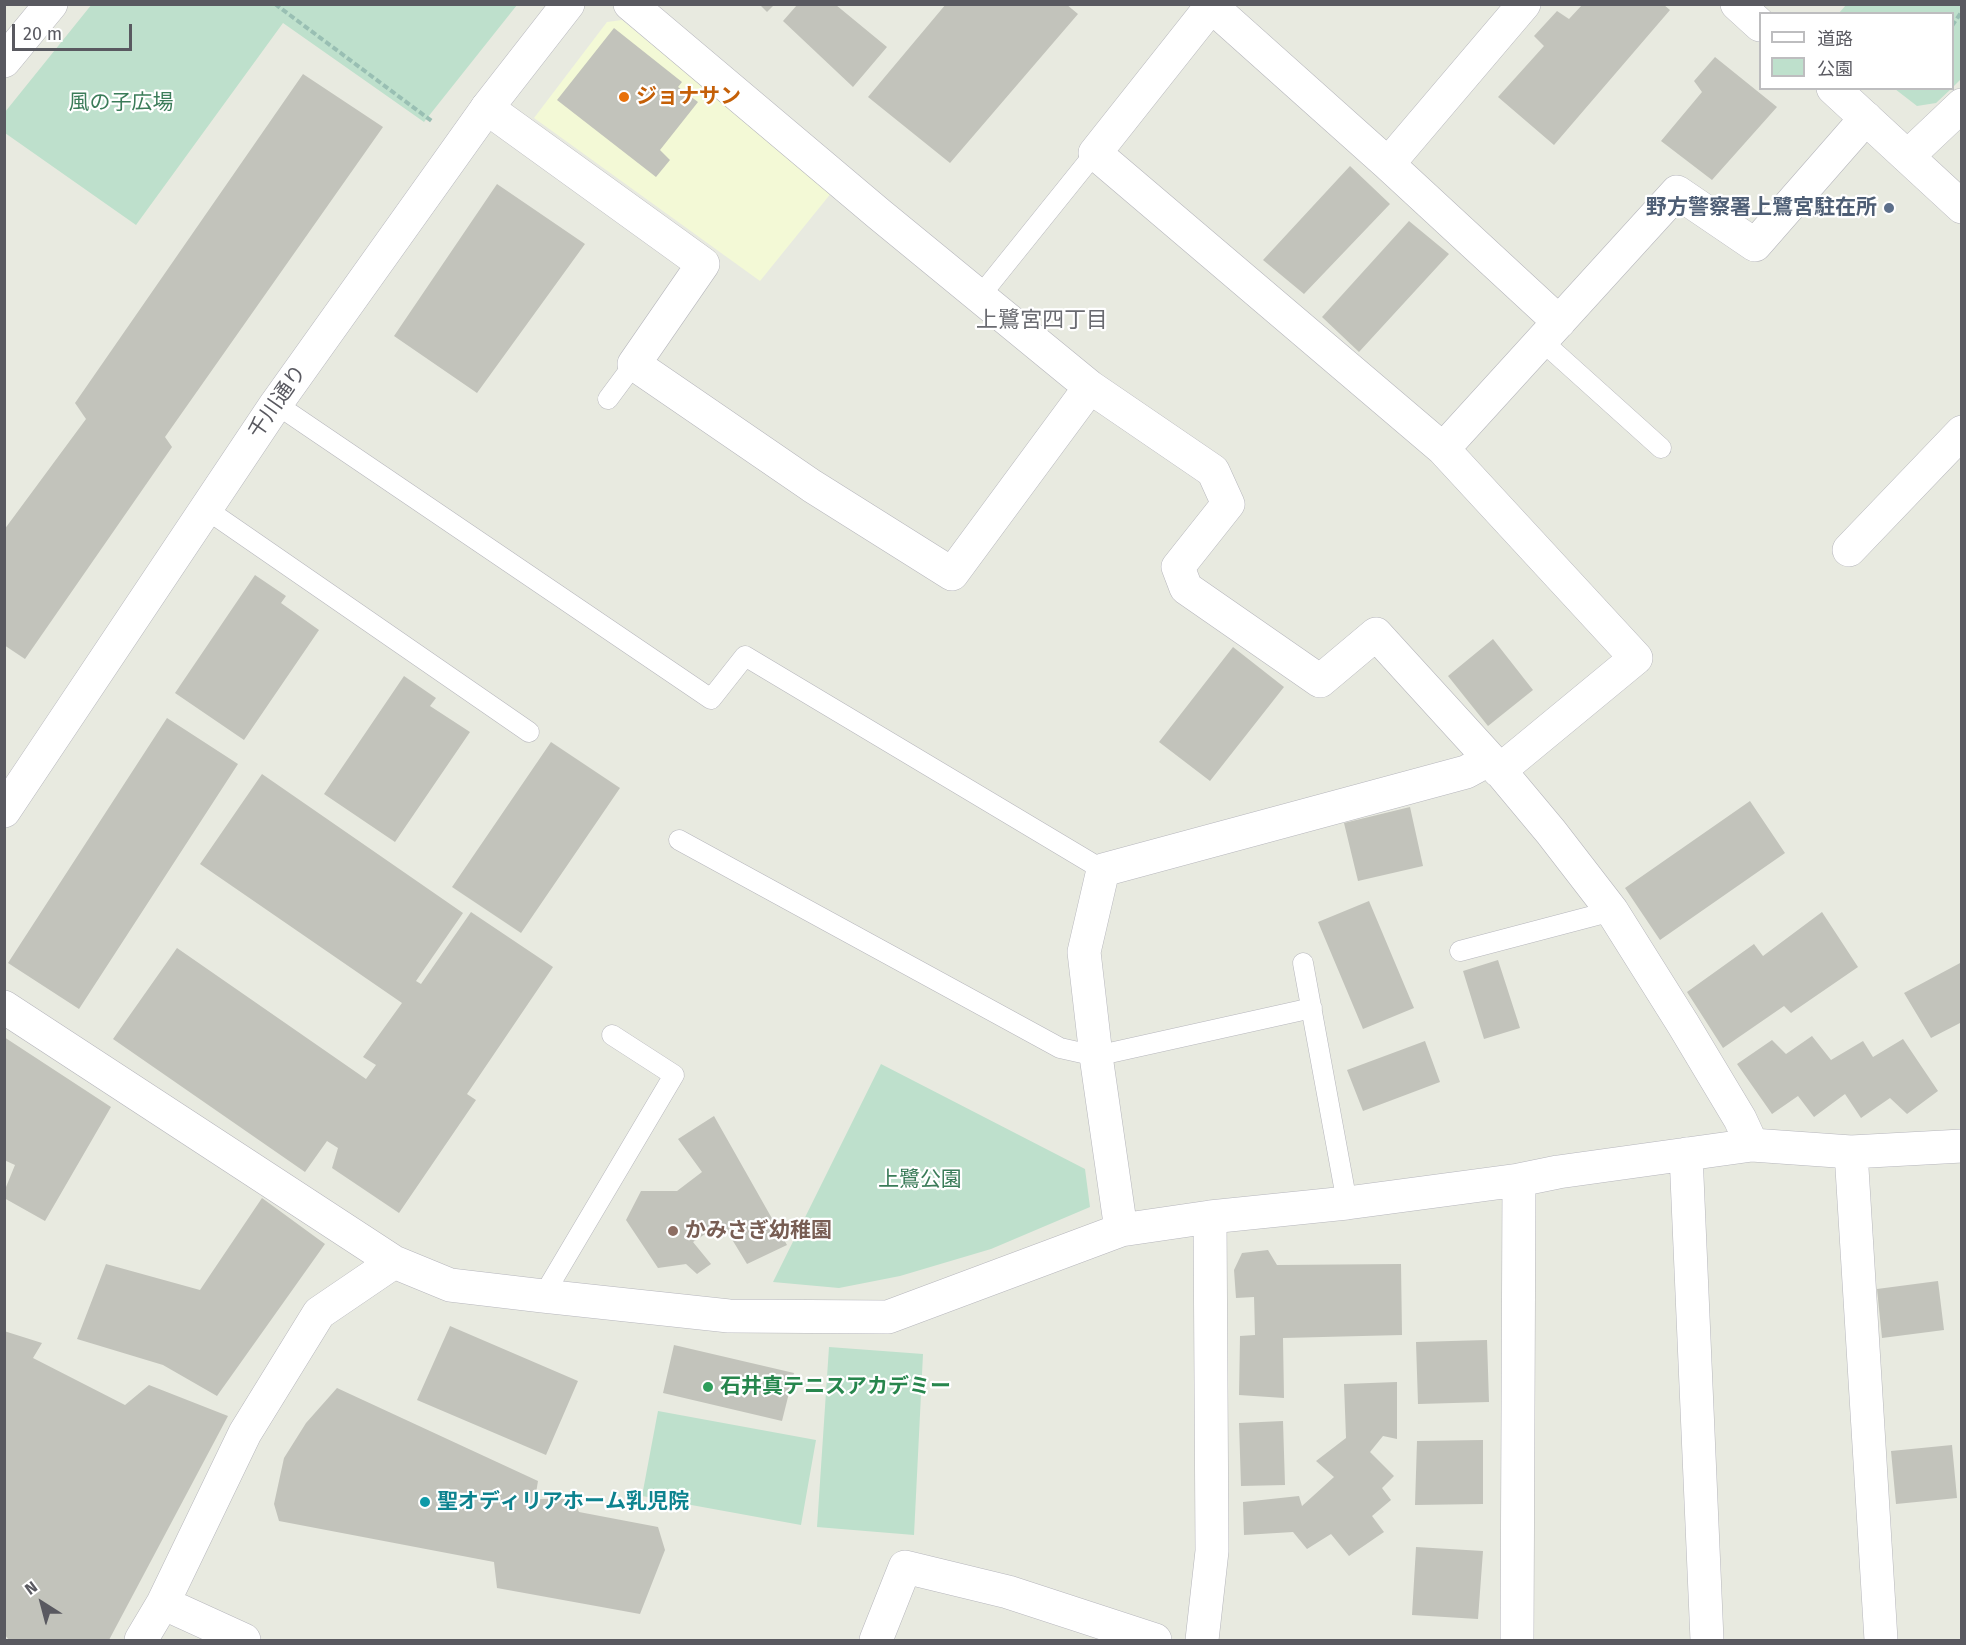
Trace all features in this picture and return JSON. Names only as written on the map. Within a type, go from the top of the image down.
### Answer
[{"type":"street","points":[[4,61],[51,4]]},
{"type":"street","name":"千川通り","points":[[4,811],[276,404],[487,108],[568,4]]},
{"type":"street","points":[[630,4],[1090,387],[1213,471],[1228,504],[1178,567],[1186,588],[1320,681],[1376,634],[1494,765],[1551,832],[1612,911],[1734,1110],[1752,1145]]},
{"type":"street","points":[[1388,164],[1524,4]]},
{"type":"street","points":[[1737,4],[1759,23]]},
{"type":"street","points":[[1121,1230],[1096,1056],[1084,952],[1103,870],[1494,765],[1636,658],[1443,449],[1095,153],[1211,5],[1388,164],[1550,331]]},
{"type":"street","points":[[1835,90],[1962,207]]},
{"type":"street","points":[[1908,156],[1962,105]]},
{"type":"street","points":[[487,108],[704,264],[634,364],[812,486],[952,574],[1090,387]]},
{"type":"street","points":[[1443,449],[1677,192],[1755,245],[1866,118]]},
{"type":"street","points":[[1849,550],[1962,432]]},
{"type":"street","points":[[4,1006],[394,1262],[450,1285],[729,1316],[888,1317],[1121,1230],[1210,1217],[1347,1203],[1752,1145],[1851,1152],[1962,1146]]},
{"type":"street","points":[[1851,1152],[1881,1641]]},
{"type":"street","points":[[1686,1154],[1707,1641]]},
{"type":"street","points":[[1517,1641],[1520,1180]]},
{"type":"street","points":[[1207,1640],[1212,1551],[1210,1217]]},
{"type":"street","points":[[141,1641],[163,1603],[245,1433],[319,1313],[394,1262]]},
{"type":"street","points":[[876,1641],[905,1567],[1008,1592],[1098,1632],[1155,1641]]},
{"type":"street","points":[[163,1603],[244,1641]]},
{"type":"lane","points":[[980,296],[1095,153]]},
{"type":"lane","points":[[1550,331],[1662,447]]},
{"type":"lane","points":[[608,399],[634,364]]},
{"type":"lane","points":[[276,404],[711,699],[745,656],[1103,870]]},
{"type":"lane","points":[[206,509],[529,732]]},
{"type":"lane","points":[[679,840],[1060,1048],[1096,1056],[1312,1008]]},
{"type":"lane","points":[[1460,951],[1612,911]]},
{"type":"lane","points":[[1303,963],[1347,1203]]},
{"type":"lane","points":[[543,1296],[674,1075],[612,1035]]},
{"type":"path","points":[[275,4],[433,122]]},
{"type":"path","points":[[1954,24],[1962,11]]},
{"type":"shaded area","points":[[622,20],[832,192],[760,281],[534,118],[607,22]]},
{"type":"green space","name":"風の子広場","points":[[92,4],[517,5],[424,122],[283,23],[136,225],[5,133],[5,112]]},
{"type":"green space","points":[[1846,5],[1961,5],[1961,79],[1954,86],[1954,12],[1840,12]]},
{"type":"green space","points":[[1896,90],[1950,90],[1936,103],[1917,106]]},
{"type":"green space","name":"上鷺公園","points":[[881,1064],[1085,1169],[1090,1207],[991,1249],[900,1276],[839,1288],[773,1282]]},
{"type":"green space","points":[[829,1347],[923,1354],[914,1535],[817,1527]]},
{"type":"green space","points":[[658,1411],[816,1440],[801,1525],[642,1496]]},
{"type":"building","points":[[759,4],[775,4],[767,12]]},
{"type":"building","points":[[946,4],[1066,4],[1078,14],[950,163],[868,97]]},
{"type":"building","points":[[797,5],[836,5],[887,47],[853,87],[783,21]]},
{"type":"building","points":[[1582,5],[1664,5],[1670,10],[1554,145],[1498,97],[1544,46],[1534,36],[1557,11],[1569,19]]},
{"type":"building","points":[[614,28],[682,82],[678,87],[698,102],[660,150],[670,160],[656,177],[557,100]]},
{"type":"building","points":[[1715,57],[1777,107],[1712,180],[1661,141],[1702,92],[1694,81]]},
{"type":"building","points":[[303,74],[383,127],[165,437],[172,447],[25,659],[4,645],[4,530],[86,419],[75,403]]},
{"type":"building","points":[[1350,166],[1390,204],[1304,294],[1263,260]]},
{"type":"building","points":[[497,184],[585,244],[477,393],[394,336]]},
{"type":"building","points":[[1409,221],[1449,254],[1359,352],[1322,317]]},
{"type":"building","points":[[255,575],[286,596],[281,603],[319,630],[244,740],[175,693]]},
{"type":"building","points":[[1493,639],[1533,690],[1488,726],[1448,676]]},
{"type":"building","points":[[1233,647],[1284,687],[1210,781],[1159,742]]},
{"type":"building","points":[[404,676],[436,698],[430,706],[470,732],[395,842],[324,794]]},
{"type":"building","points":[[167,718],[238,764],[79,1009],[8,963]]},
{"type":"building","points":[[551,742],[620,788],[521,933],[452,887]]},
{"type":"building","points":[[262,774],[463,913],[416,981],[421,984],[471,912],[553,967],[467,1094],[476,1100],[399,1213],[332,1168],[338,1148],[327,1141],[305,1172],[113,1039],[177,948],[366,1079],[376,1065],[363,1057],[402,1003],[200,864]]},
{"type":"building","points":[[1750,801],[1785,853],[1660,940],[1625,888]]},
{"type":"building","points":[[1410,807],[1423,866],[1358,881],[1344,823]]},
{"type":"building","points":[[1369,901],[1414,1008],[1363,1029],[1318,922]]},
{"type":"building","points":[[1822,912],[1858,967],[1791,1013],[1784,1006],[1723,1048],[1687,992],[1754,944],[1763,956]]},
{"type":"building","points":[[1498,960],[1520,1028],[1484,1039],[1463,971]]},
{"type":"building","points":[[1962,962],[1962,1022],[1931,1038],[1904,993]]},
{"type":"building","points":[[1812,1036],[1831,1060],[1863,1041],[1873,1057],[1903,1039],[1938,1091],[1907,1114],[1890,1098],[1861,1118],[1845,1094],[1814,1117],[1798,1096],[1772,1114],[1737,1064],[1772,1040],[1786,1054]]},
{"type":"building","points":[[4,1037],[111,1107],[45,1221],[4,1198],[4,1192],[15,1165],[4,1160]]},
{"type":"building","points":[[1425,1041],[1440,1082],[1363,1111],[1347,1070]]},
{"type":"building","points":[[714,1116],[787,1245],[747,1264],[722,1223],[693,1242],[711,1264],[697,1274],[686,1264],[658,1268],[626,1220],[641,1191],[677,1191],[702,1172],[678,1139]]},
{"type":"building","points":[[262,1198],[325,1244],[217,1396],[163,1365],[77,1339],[106,1264],[200,1290]]},
{"type":"building","points":[[1268,1250],[1277,1265],[1401,1264],[1402,1335],[1283,1338],[1284,1398],[1239,1395],[1240,1336],[1255,1335],[1254,1297],[1236,1298],[1234,1270],[1242,1253]]},
{"type":"building","points":[[1938,1281],[1944,1330],[1882,1338],[1877,1289]]},
{"type":"building","points":[[450,1326],[578,1381],[546,1455],[417,1400]]},
{"type":"building","points":[[4,1331],[42,1343],[33,1358],[125,1405],[149,1385],[228,1416],[109,1640],[9,1640],[4,1634]]},
{"type":"building","points":[[1487,1340],[1489,1402],[1418,1404],[1416,1342]]},
{"type":"building","points":[[674,1345],[794,1373],[782,1421],[663,1393]]},
{"type":"building","points":[[1397,1382],[1397,1439],[1383,1436],[1370,1452],[1394,1476],[1382,1488],[1391,1500],[1372,1516],[1384,1532],[1349,1556],[1331,1534],[1307,1549],[1293,1532],[1244,1535],[1243,1502],[1299,1496],[1302,1506],[1334,1477],[1316,1461],[1346,1438],[1344,1384]]},
{"type":"building","name":"聖オディリアホーム乳児院","points":[[337,1388],[538,1481],[535,1499],[573,1499],[579,1512],[658,1527],[665,1550],[640,1614],[497,1588],[494,1562],[279,1521],[274,1504],[284,1458],[306,1423]]},
{"type":"building","points":[[1283,1421],[1285,1485],[1241,1486],[1239,1423]]},
{"type":"building","points":[[1483,1440],[1483,1504],[1415,1505],[1417,1441]]},
{"type":"building","points":[[1952,1445],[1957,1498],[1896,1504],[1891,1451]]},
{"type":"building","points":[[1416,1547],[1483,1551],[1478,1619],[1412,1615]]},
{"type":"place","name":"ジョナサン","points":[[624,97]]},
{"type":"place","name":"野方警察署上鷺宮駐在所","points":[[1889,208]]},
{"type":"place","name":"かみさぎ幼稚園","points":[[673,1231]]},
{"type":"place","name":"石井真テニスアカデミー","points":[[708,1387]]},
{"type":"place","name":"聖オディリアホーム乳児院","points":[[425,1502]]},
{"type":"district","name":"上鷺宮四丁目","points":[[1042,321]]}]
